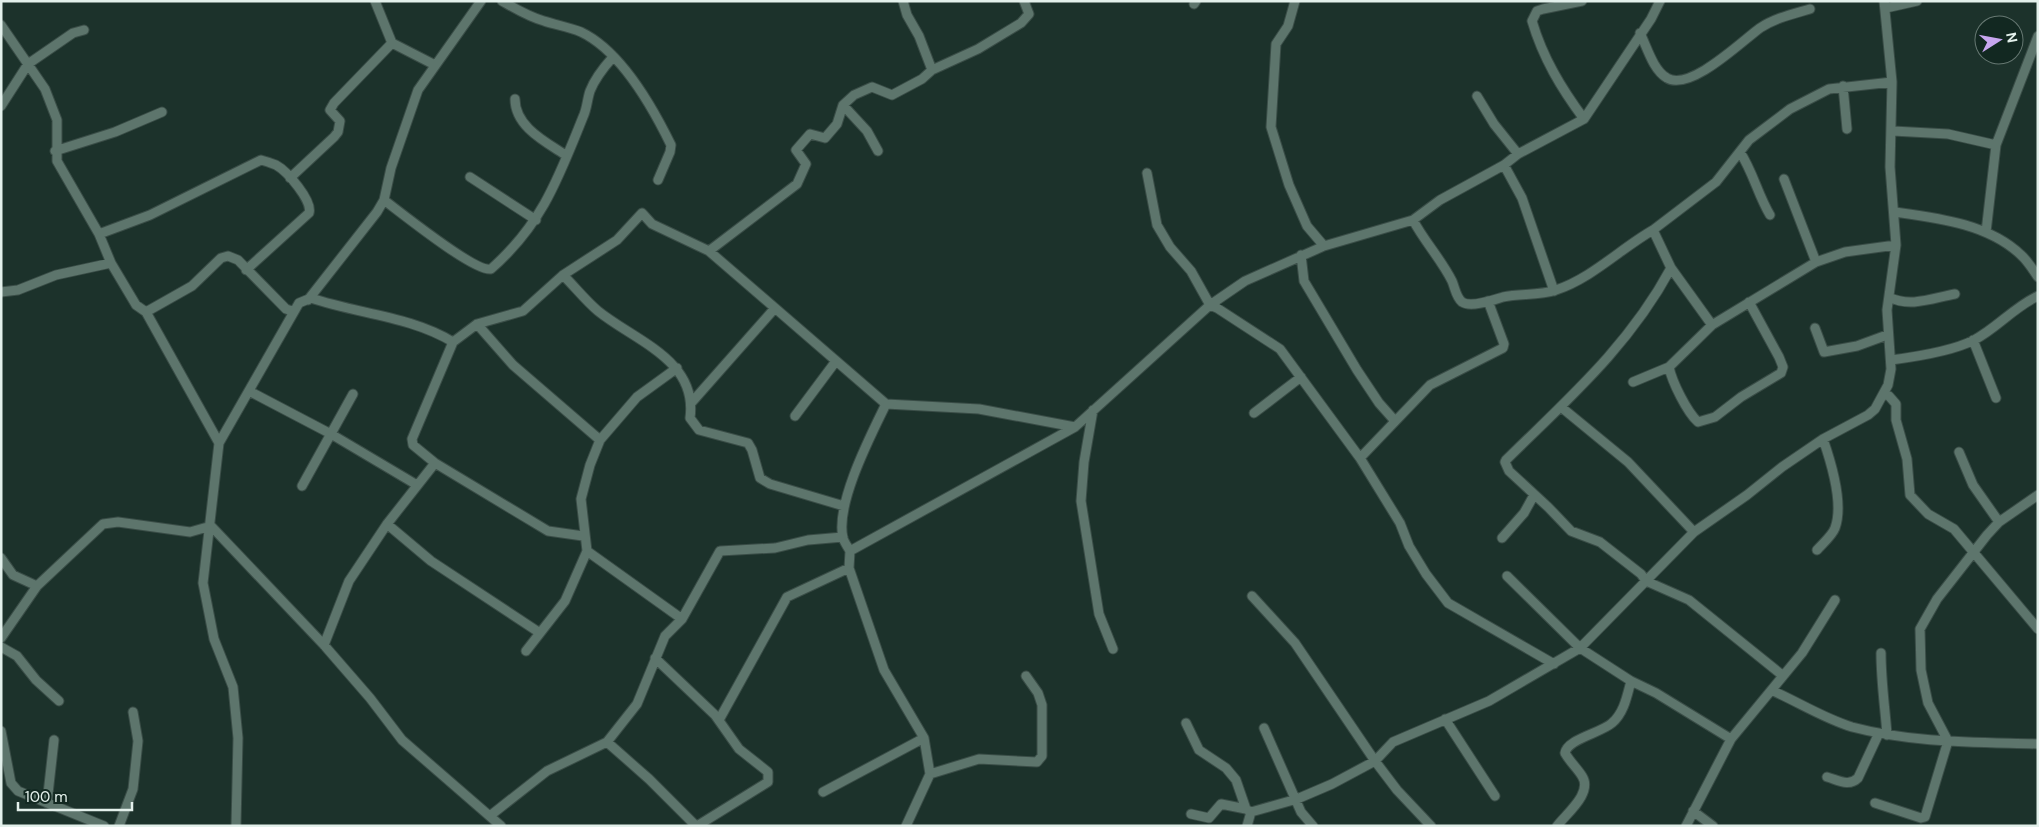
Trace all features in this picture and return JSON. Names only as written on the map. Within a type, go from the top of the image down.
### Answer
[{"type":"street","points":[[375,1],[392,44],[435,65]]},
{"type":"street","points":[[308,300],[378,212],[384,200],[391,168],[418,90],[482,1]]},
{"type":"street","points":[[502,1],[526,15],[580,32],[598,42],[613,57],[647,100],[671,145],[658,180]]},
{"type":"street","points":[[904,1],[907,16],[919,36],[932,70]]},
{"type":"street","points":[[708,251],[797,184],[806,164],[796,150],[810,134],[824,138],[838,124],[843,105],[854,96],[872,87],[892,95],[922,79],[932,70],[978,50],[1021,23],[1029,14],[1024,1]]},
{"type":"street","points":[[1295,1],[1288,26],[1276,44],[1271,127],[1289,185],[1307,226],[1324,246]]},
{"type":"street","points":[[1582,1],[1543,8],[1537,11],[1532,21],[1538,42],[1560,87],[1584,119]]},
{"type":"street","points":[[850,551],[1075,427],[1210,305],[1245,281],[1324,246],[1413,220],[1440,200],[1504,165],[1518,154],[1584,119],[1651,19],[1660,1]]},
{"type":"street","points":[[1192,814],[1209,818],[1221,804],[1248,810],[1297,800],[1375,761],[1393,742],[1489,701],[1554,664],[1580,648],[1694,532],[1823,439],[1868,415],[1884,394],[1888,384],[1891,360],[1887,335],[1889,297],[1896,245],[1895,212],[1890,167],[1893,131],[1892,82],[1885,5],[1917,1]]},
{"type":"street","points":[[1640,33],[1658,71],[1668,79],[1677,81],[1687,80],[1733,52],[1760,28],[1785,16],[1810,9]]},
{"type":"street","points":[[1,25],[45,89],[57,120],[55,151],[57,161],[99,234],[111,263],[136,305],[146,312],[219,443]]},
{"type":"street","points":[[1,106],[28,64],[73,33],[84,30]]},
{"type":"street","points":[[1986,232],[1996,146],[2038,36]]},
{"type":"street","points":[[290,178],[338,132],[340,121],[330,110],[334,103],[392,44]]},
{"type":"street","points":[[384,200],[454,251],[487,270],[495,265],[528,232],[546,204],[584,114],[590,91],[601,70],[613,57]]},
{"type":"street","points":[[1413,220],[1444,266],[1463,303],[1470,304],[1554,291],[1614,258],[1632,242],[1653,230],[1716,182],[1749,140],[1790,109],[1829,89],[1892,82]]},
{"type":"street","points":[[1843,86],[1847,129]]},
{"type":"street","points":[[1477,96],[1494,124],[1518,154]]},
{"type":"street","points":[[515,98],[515,107],[528,129],[567,156]]},
{"type":"street","points":[[843,105],[867,130],[878,151]]},
{"type":"street","points":[[55,151],[116,132],[162,112]]},
{"type":"street","points":[[1893,131],[1948,134],[1996,146]]},
{"type":"street","points":[[1740,152],[1750,167],[1760,199],[1770,215]]},
{"type":"street","points":[[99,234],[150,215],[261,160],[277,165],[307,199],[310,208],[309,213],[246,270]]},
{"type":"street","points":[[1504,165],[1522,198],[1554,291]]},
{"type":"street","points":[[1147,173],[1157,225],[1170,247],[1190,271],[1210,305],[1280,349],[1360,458],[1400,523],[1409,546],[1426,574],[1448,603],[1554,664]]},
{"type":"street","points":[[470,177],[536,220]]},
{"type":"street","points":[[1784,179],[1816,262]]},
{"type":"street","points":[[583,536],[548,531],[435,463],[413,445],[412,439],[453,342],[477,324],[523,311],[563,275],[617,240],[642,212],[652,224],[708,251],[886,404],[978,409],[1075,427]]},
{"type":"street","points":[[1895,212],[1931,217],[1986,232],[2022,256],[2038,277]]},
{"type":"street","points":[[1653,230],[1671,268],[1712,325]]},
{"type":"street","points":[[1633,382],[1668,367],[1712,325],[1816,262],[1845,252],[1896,245]]},
{"type":"street","points":[[1301,255],[1304,281],[1357,370],[1379,403],[1395,421]]},
{"type":"street","points":[[146,312],[192,286],[221,258],[228,256],[238,260],[286,309],[292,311]]},
{"type":"street","points":[[1,292],[18,290],[56,275],[111,263]]},
{"type":"street","points":[[1671,268],[1652,301],[1620,346],[1505,462],[1508,471],[1571,531],[1600,542],[1612,549],[1646,581],[1689,600],[1782,675]]},
{"type":"street","points":[[563,275],[598,311],[677,368],[692,402],[690,418],[699,430],[748,443],[752,450],[760,478],[770,484],[844,506]]},
{"type":"street","points":[[1889,297],[1901,303],[1955,294]]},
{"type":"street","points":[[1891,360],[1919,356],[1973,340],[2021,304],[2038,296]]},
{"type":"street","points":[[236,826],[238,738],[233,687],[214,639],[203,583],[219,443],[249,392],[292,311],[299,303],[311,298],[340,308],[395,318],[453,342]]},
{"type":"street","points":[[1360,458],[1430,385],[1503,348],[1504,344],[1488,301]]},
{"type":"street","points":[[1668,367],[1670,376],[1692,416],[1698,422],[1715,417],[1741,397],[1781,373],[1783,367],[1779,357],[1749,302]]},
{"type":"street","points":[[692,402],[774,308]]},
{"type":"street","points":[[477,324],[513,365],[600,440]]},
{"type":"street","points":[[1815,328],[1824,352],[1857,346],[1887,335]]},
{"type":"street","points":[[1973,340],[1996,398]]},
{"type":"street","points":[[795,416],[836,361]]},
{"type":"street","points":[[526,651],[565,601],[586,551],[583,536],[581,499],[590,465],[600,440],[636,397],[677,368]]},
{"type":"street","points":[[1254,413],[1301,377]]},
{"type":"street","points":[[249,392],[330,434],[418,485]]},
{"type":"street","points":[[302,486],[352,394]]},
{"type":"street","points":[[1884,394],[1889,396],[1896,404],[1896,420],[1907,459],[1910,495],[1928,514],[1954,529],[2038,628]]},
{"type":"street","points":[[886,404],[861,454],[844,506],[843,537],[850,551],[849,568],[884,670],[924,738],[930,774],[906,826]]},
{"type":"street","points":[[1561,407],[1628,462],[1694,532]]},
{"type":"street","points":[[1093,410],[1084,462],[1081,501],[1099,614],[1113,649]]},
{"type":"street","points":[[1817,550],[1835,529],[1837,511],[1834,474],[1823,439]]},
{"type":"street","points":[[1959,452],[1973,485],[1999,522]]},
{"type":"street","points":[[324,646],[349,581],[387,524],[435,463]]},
{"type":"street","points":[[1502,538],[1524,513],[1534,495]]},
{"type":"street","points":[[1875,803],[1921,818],[1925,817],[1948,741],[1928,703],[1921,670],[1920,629],[1937,599],[1999,522],[2038,495]]},
{"type":"street","points":[[1,638],[37,586],[103,524],[118,522],[190,532],[211,526]]},
{"type":"street","points":[[387,524],[444,570],[540,633]]},
{"type":"street","points":[[211,526],[324,646],[370,698],[402,740],[491,815],[501,826]]},
{"type":"street","points":[[491,815],[547,771],[607,742],[637,704],[665,636],[682,619],[720,551],[775,548],[808,540],[843,537]]},
{"type":"street","points":[[586,551],[682,619]]},
{"type":"street","points":[[1,558],[13,575],[37,586]]},
{"type":"street","points":[[719,720],[786,597],[849,568]]},
{"type":"street","points":[[1506,576],[1580,648],[1631,681],[1656,693],[1731,739]]},
{"type":"street","points":[[1252,596],[1295,643],[1331,699],[1375,761],[1397,790],[1430,826]]},
{"type":"street","points":[[1686,826],[1731,739],[1773,691],[1782,675],[1802,653],[1835,600]]},
{"type":"street","points":[[2030,620],[2038,612]]},
{"type":"street","points":[[1,647],[18,656],[36,680],[59,701]]},
{"type":"street","points":[[1827,777],[1848,784],[1854,783],[1883,734],[1885,705],[1881,684],[1881,653]]},
{"type":"street","points":[[607,742],[696,826],[768,782],[768,772],[739,749],[719,720],[655,658]]},
{"type":"street","points":[[930,774],[979,759],[1038,762],[1042,756],[1042,705],[1038,693],[1026,676]]},
{"type":"street","points":[[1557,826],[1584,793],[1586,785],[1583,777],[1565,753],[1566,748],[1570,744],[1598,732],[1613,723],[1622,710],[1631,681]]},
{"type":"street","points":[[1773,691],[1850,726],[1883,734],[1948,741],[2038,744]]},
{"type":"street","points":[[118,826],[133,789],[138,741],[133,712]]},
{"type":"street","points":[[1445,719],[1495,796]]},
{"type":"street","points":[[1186,724],[1199,750],[1226,768],[1236,780],[1248,810],[1247,826]]},
{"type":"street","points":[[1264,728],[1301,812],[1313,826]]},
{"type":"street","points":[[1,731],[11,782],[18,791],[104,826]]},
{"type":"street","points":[[823,792],[924,738]]},
{"type":"street","points":[[47,803],[54,740]]},
{"type":"street","points":[[1693,811],[1713,826]]}]
